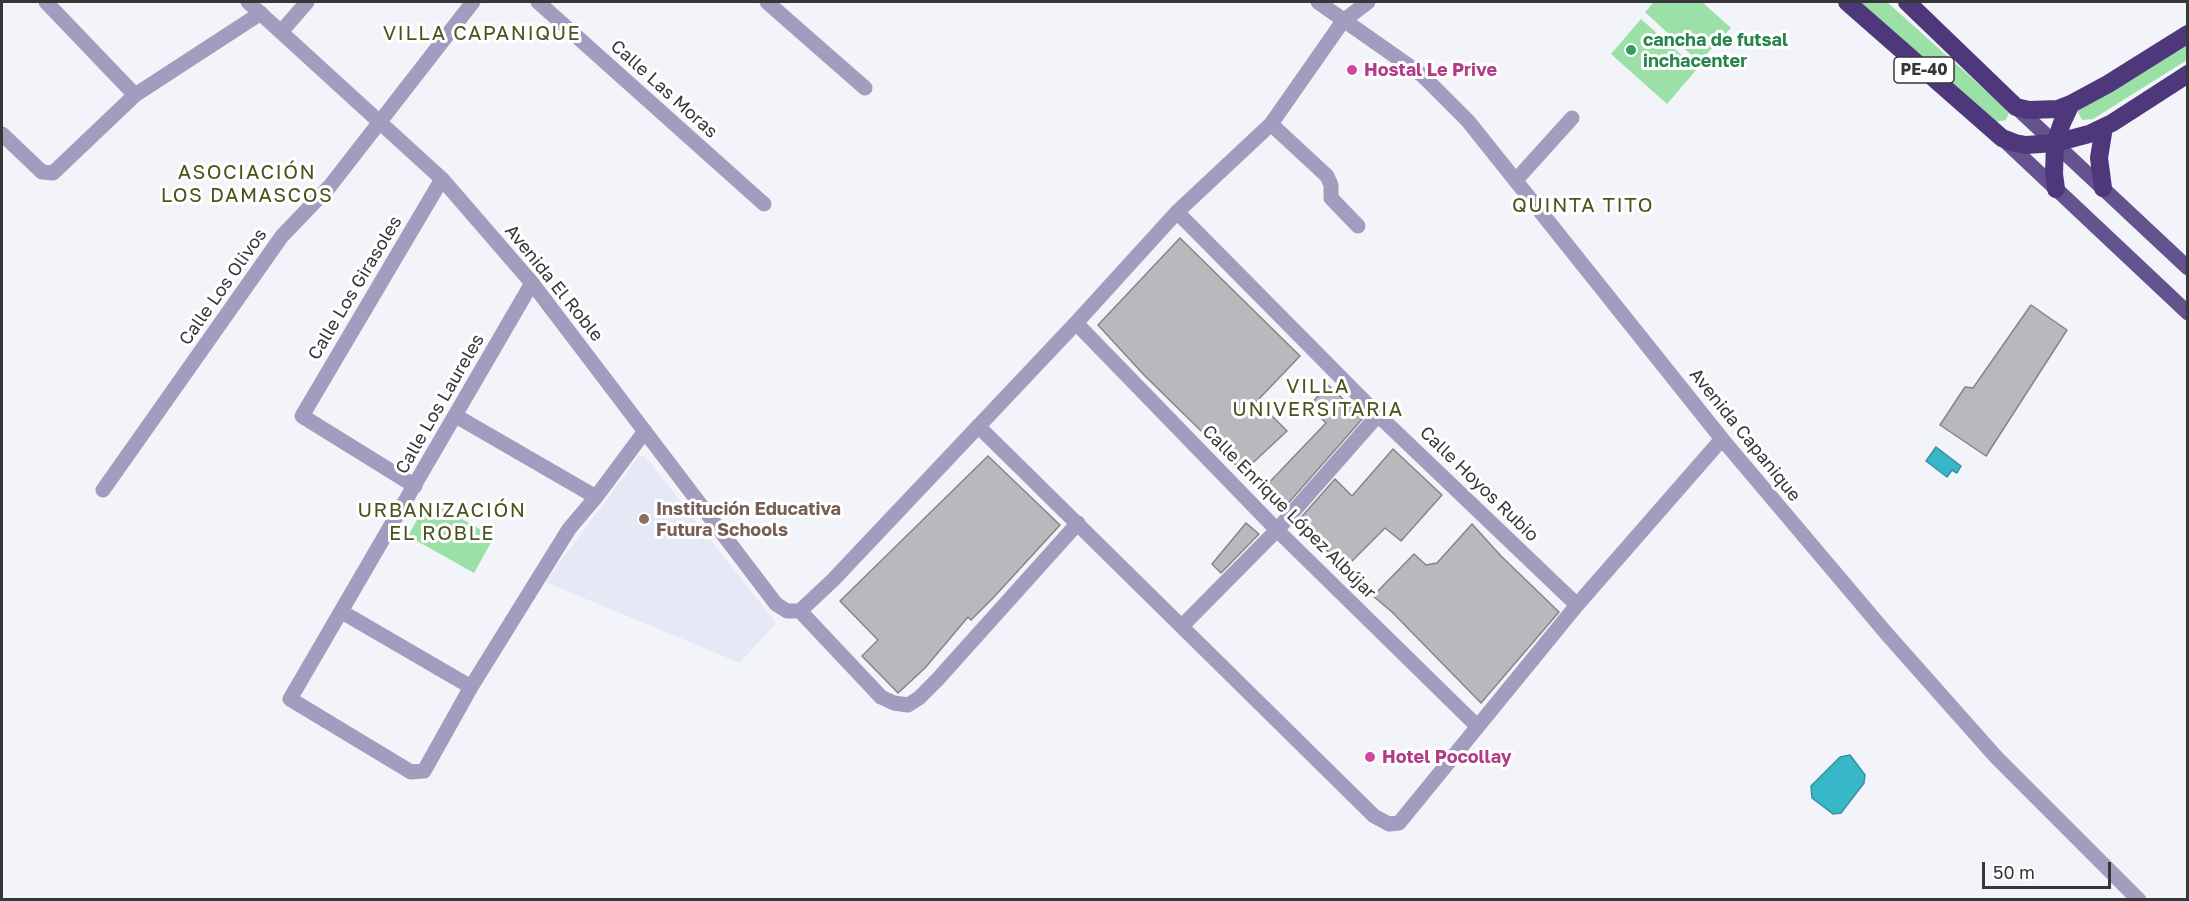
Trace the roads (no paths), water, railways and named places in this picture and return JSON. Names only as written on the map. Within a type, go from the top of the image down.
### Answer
[{"type":"highway","name":"PE-40","points":[[1847,2],[2002,138],[2026,145],[2055,143],[2089,134],[2104,127],[2187,74]]},
{"type":"highway","name":"PE-40","points":[[1907,2],[2016,106]]},
{"type":"highway","points":[[2016,106],[2041,110],[2058,109],[2071,104],[2108,84],[2187,34]]},
{"type":"highway","points":[[2056,189],[2055,143],[2071,104]]},
{"type":"highway","points":[[2103,188],[2099,158],[2104,127]]},
{"type":"main road","points":[[2016,106],[2187,268]]},
{"type":"main road","points":[[2002,138],[2187,313]]},
{"type":"street","points":[[46,2],[135,95]]},
{"type":"street","name":"Avenida El Roble","points":[[248,2],[442,179],[532,283],[776,604],[787,611],[800,611]]},
{"type":"street","points":[[281,32],[307,2]]},
{"type":"street","name":"Calle Los Olivos","points":[[103,490],[282,236],[330,186],[473,2]]},
{"type":"street","name":"Calle Las Moras","points":[[538,2],[764,204]]},
{"type":"street","points":[[767,2],[865,88]]},
{"type":"street","name":"Avenida Capanique","points":[[1318,2],[1422,75],[1468,121],[1722,439],[1886,633],[1996,758],[2132,897]]},
{"type":"street","points":[[1078,523],[937,680],[919,698],[908,705],[881,698],[800,611],[833,580],[1076,323],[1177,212],[1271,124],[1343,21],[1368,2]]},
{"type":"street","points":[[2,134],[42,172],[53,173],[135,95],[261,14]]},
{"type":"street","points":[[1516,180],[1572,118]]},
{"type":"street","points":[[1271,124],[1327,176],[1331,198],[1358,226]]},
{"type":"street","name":"Calle Los Girasoles","points":[[415,486],[302,416],[442,179]]},
{"type":"street","name":"Calle Hoyos Rubio","points":[[1177,212],[1378,415],[1577,605]]},
{"type":"street","name":"Calle Los Laureles","points":[[471,687],[427,768],[417,772],[411,772],[290,699],[532,283]]},
{"type":"street","name":"Calle Enrique López Albújar","points":[[1076,323],[1277,530],[1477,726]]},
{"type":"street","points":[[1182,626],[1277,530],[1378,415]]},
{"type":"street","points":[[456,416],[596,497]]},
{"type":"street","points":[[978,426],[1374,816],[1389,824],[1399,823],[1577,605],[1722,439]]},
{"type":"street","points":[[342,612],[471,687],[569,529],[645,431]]},
{"type":"water","points":[[1936,447],[1961,466],[1957,473],[1952,470],[1947,477],[1926,461]]},
{"type":"water","points":[[1850,755],[1865,775],[1864,783],[1841,813],[1833,814],[1812,798],[1811,786],[1840,757]]},
{"type":"place","name":"cancha de futsal inchacenter","points":[[1631,50]]},
{"type":"place","name":"Hostal Le Prive","points":[[1352,70]]},
{"type":"place","name":"Institución Educativa Futura Schools","points":[[644,519]]},
{"type":"place","name":"Hotel Pocollay","points":[[1370,757]]},
{"type":"district","name":"VILLA CAPANIQUE","points":[[482,34]]},
{"type":"district","name":"ASOCIACIÓN LOS DAMASCOS","points":[[247,184]]},
{"type":"district","name":"QUINTA TITO","points":[[1583,206]]},
{"type":"district","name":"VILLA UNIVERSITARIA","points":[[1318,398]]},
{"type":"district","name":"URBANIZACIÓN EL ROBLE","points":[[442,522]]}]
